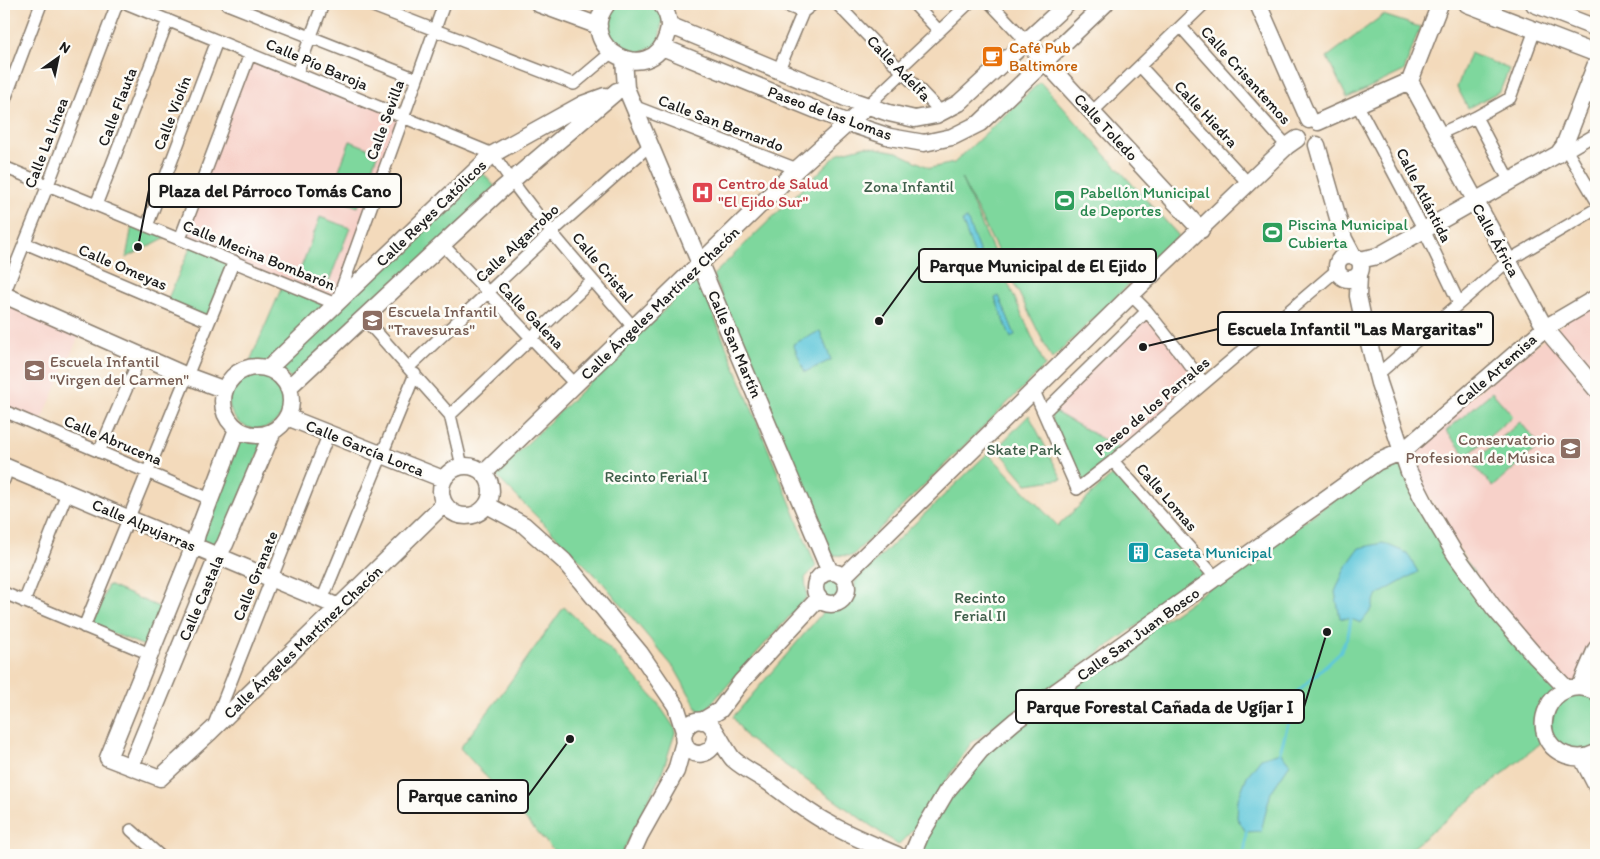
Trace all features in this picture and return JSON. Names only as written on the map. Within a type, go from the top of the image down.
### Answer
[{"type":"street","points":[[4,102],[42,4]]},
{"type":"street","name":"Calle La Línea","points":[[4,294],[117,4]]},
{"type":"street","name":"Calle Pío Baroja","points":[[128,4],[493,154]]},
{"type":"street","points":[[227,4],[417,79]]},
{"type":"street","points":[[297,74],[323,4]]},
{"type":"street","points":[[368,4],[574,84],[618,56]]},
{"type":"street","name":"Calle Sevilla","points":[[336,304],[444,4]]},
{"type":"street","points":[[539,4],[599,26]]},
{"type":"street","points":[[608,4],[600,17],[599,26],[604,42],[618,56],[635,61],[645,59],[654,54],[662,47],[669,33],[668,16],[661,4]]},
{"type":"street","points":[[782,4],[803,12]]},
{"type":"street","points":[[779,69],[803,12],[813,4]]},
{"type":"street","name":"Calle Adelfa","points":[[837,4],[902,70],[959,134]]},
{"type":"street","points":[[914,4],[939,31]]},
{"type":"street","name":"Calle Ángeles Martínez Chacón","points":[[484,473],[797,170],[867,106],[939,31],[968,4]]},
{"type":"street","name":"Calle Toledo","points":[[991,4],[1201,230]]},
{"type":"street","name":"Paseo de las Lomas","points":[[669,25],[867,106],[915,119],[936,115],[959,103],[1066,4]]},
{"type":"street","name":"Paseo de las Lomas","points":[[662,47],[848,123],[890,137],[924,143],[952,138],[980,123],[1105,4]]},
{"type":"street","points":[[1092,112],[1204,4]]},
{"type":"street","points":[[1258,4],[1314,121],[1321,126],[1323,134],[1320,142],[1316,145],[1308,147],[1292,142]]},
{"type":"street","points":[[837,575],[1034,391],[1131,295],[1292,142],[1296,130],[1301,123],[1314,121],[1410,81],[1440,4]]},
{"type":"street","points":[[1467,4],[1535,30],[1595,58]]},
{"type":"street","points":[[1534,4],[1596,28]]},
{"type":"street","name":"Calle Flauta","points":[[96,205],[168,20]]},
{"type":"street","name":"Calle Crisantemos","points":[[1181,27],[1292,142]]},
{"type":"street","points":[[1439,134],[1476,117],[1510,98],[1535,30]]},
{"type":"street","points":[[1565,148],[1590,97],[1595,58],[1591,42],[1596,35]]},
{"type":"street","name":"Calle Violín","points":[[147,226],[217,40]]},
{"type":"street","points":[[180,239],[250,54]]},
{"type":"street","name":"Calle San Martín","points":[[618,56],[622,90],[633,106],[837,575]]},
{"type":"street","name":"Calle Hiedra","points":[[1140,66],[1248,184]]},
{"type":"street","name":"Calle África","points":[[1410,81],[1545,328],[1596,389]]},
{"type":"street","name":"Calle Reyes Católicos","points":[[268,369],[493,154],[583,104],[622,90]]},
{"type":"street","name":"Calle Reyes Católicos","points":[[288,388],[512,181],[622,90]]},
{"type":"street","name":"Calle Atlántida","points":[[1358,104],[1424,230],[1459,303]]},
{"type":"street","name":"Calle San Bernardo","points":[[633,106],[797,170]]},
{"type":"street","points":[[1476,117],[1510,180]]},
{"type":"street","points":[[1349,266],[1378,256],[1558,154],[1565,148],[1596,134]]},
{"type":"street","name":"Calle Algarrobo","points":[[322,600],[382,454],[412,370],[487,292],[650,145]]},
{"type":"street","points":[[1316,145],[1344,239],[1349,266],[1377,375],[1409,472],[1427,508],[1455,554],[1494,608],[1536,657],[1581,690]]},
{"type":"street","points":[[1565,148],[1596,200]]},
{"type":"street","name":"Calle Cristal","points":[[493,154],[552,232],[634,328]]},
{"type":"street","name":"Calle Mecina Bombarón","points":[[4,167],[336,304]]},
{"type":"street","points":[[1377,375],[1508,260],[1596,209]]},
{"type":"street","name":"Calle Omeyas","points":[[25,243],[208,321]]},
{"type":"street","name":"Calle Galena","points":[[443,245],[576,384]]},
{"type":"street","points":[[84,627],[234,261]]},
{"type":"street","name":"Paseo de los Parrales","points":[[1044,412],[1078,489],[1204,383],[1349,266]]},
{"type":"street","points":[[450,415],[592,280]]},
{"type":"street","points":[[4,294],[187,376],[224,390]]},
{"type":"street","points":[[1131,295],[1147,311],[1204,383]]},
{"type":"street","name":"Calle Artemisa","points":[[1402,451],[1545,328],[1596,298]]},
{"type":"street","points":[[1034,391],[1044,412],[1147,311]]},
{"type":"street","points":[[364,318],[450,415],[462,466]]},
{"type":"street","points":[[99,452],[140,355]]},
{"type":"street","points":[[252,368],[268,369],[277,373],[284,380],[288,388],[291,398],[287,417],[281,425],[272,431],[255,435],[246,433],[238,429],[230,421],[225,412],[224,390],[237,373],[252,368]]},
{"type":"street","name":"Calle Abrucena","points":[[4,411],[210,499]]},
{"type":"street","name":"Calle García Lorca","points":[[287,417],[443,479]]},
{"type":"street","name":"Calle Castala","points":[[238,429],[210,499],[194,546],[108,758],[131,766],[217,557],[225,544],[272,431]]},
{"type":"street","name":"Calle Granate","points":[[211,731],[329,433]]},
{"type":"street","name":"Calle San Juan Bosco","points":[[912,855],[920,836],[946,792],[981,750],[1015,721],[1377,462],[1402,451]]},
{"type":"street","name":"Calle Lomas","points":[[1113,461],[1216,578]]},
{"type":"street","points":[[462,466],[470,466],[484,473],[489,480],[491,488],[491,497],[487,505],[474,515],[457,515],[449,510],[440,496],[440,487],[448,472],[462,466]]},
{"type":"street","name":"Calle Alpujarras","points":[[5,471],[67,493],[339,607]]},
{"type":"street","points":[[24,602],[67,493]]},
{"type":"street","name":"Calle Ángeles Martínez Chacón","points":[[131,766],[160,778],[211,731],[444,504]]},
{"type":"street","points":[[487,505],[524,526],[564,561],[640,653],[676,706],[714,746],[676,771]]},
{"type":"street","points":[[825,573],[837,575],[846,581],[847,591],[842,600],[833,604],[819,598],[816,589],[818,579],[825,573]]},
{"type":"street","points":[[4,593],[150,654]]},
{"type":"street","points":[[630,855],[700,730],[720,710],[741,682],[819,598]]},
{"type":"street","points":[[1581,690],[1596,649]]},
{"type":"street","points":[[1581,690],[1554,698],[1547,707],[1544,716],[1545,732],[1553,747],[1562,753],[1571,757],[1589,756],[1596,784]]},
{"type":"street","points":[[700,730],[690,750],[734,759]]},
{"type":"street","points":[[700,730],[734,759],[827,823],[897,855]]},
{"type":"street","points":[[131,830],[158,855]]},
{"type":"shaded area","points":[[250,54],[403,117],[336,304],[180,239]]},
{"type":"shaded area","name":"Escuela Infantil \"Virgen del Carmen\"","points":[[4,295],[82,329],[39,426],[4,411]]},
{"type":"shaded area","points":[[1596,298],[1596,649],[1574,688],[1494,608],[1403,451]]},
{"type":"shaded area","points":[[1147,311],[1204,383],[1124,451],[1048,408]]},
{"type":"green space","points":[[613,4],[654,4],[663,17],[658,45],[631,57],[607,40],[604,20]]},
{"type":"green space","points":[[1383,15],[1420,27],[1404,71],[1347,98],[1327,57]]},
{"type":"green space","points":[[1470,53],[1509,69],[1500,91],[1468,108],[1457,87]]},
{"type":"green space","name":"Zona Infantil","points":[[1040,82],[1179,236],[1052,359],[961,178],[1045,366],[852,556],[831,555],[713,275],[839,153],[866,146],[897,152],[930,168],[954,163]]},
{"type":"green space","points":[[350,141],[378,152],[358,207],[329,196]]},
{"type":"green space","points":[[481,171],[497,189],[291,379],[278,366]]},
{"type":"green space","points":[[320,217],[350,228],[328,284],[299,273]]},
{"type":"green space","points":[[133,220],[170,235],[126,258]]},
{"type":"green space","points":[[192,244],[234,261],[208,321],[166,303]]},
{"type":"green space","name":"Recinto Ferial I","points":[[698,277],[816,566],[805,578],[807,597],[701,715],[675,669],[603,583],[495,475]]},
{"type":"green space","points":[[282,287],[327,306],[266,363],[250,361]]},
{"type":"green space","points":[[252,373],[262,373],[277,381],[283,390],[285,401],[283,412],[277,421],[262,429],[252,429],[241,424],[234,417],[229,406],[229,396],[234,385],[241,378]]},
{"type":"green space","points":[[1492,392],[1513,416],[1467,456],[1446,431]]},
{"type":"green space","points":[[1048,408],[1124,451],[1077,489]]},
{"type":"green space","name":"Skate Park","points":[[1029,415],[1062,479],[1027,484],[997,448]]},
{"type":"green space","points":[[1520,422],[1540,445],[1493,487],[1472,463]]},
{"type":"green space","points":[[240,435],[264,441],[217,551],[200,544]]},
{"type":"green space","points":[[1403,451],[1427,507],[1560,693],[1547,738],[1403,855],[912,855],[981,750]]},
{"type":"green space","name":"Recinto Ferial II","points":[[988,453],[1058,526],[1114,473],[1207,576],[971,743],[915,828],[898,845],[747,738],[733,717],[823,612],[845,609],[854,599],[855,581]]},
{"type":"green space","points":[[825,573],[846,581],[846,594],[842,601],[834,603],[818,596],[814,589],[816,581]]},
{"type":"green space","points":[[108,585],[161,608],[147,647],[92,625]]},
{"type":"green space","points":[[564,607],[612,651],[657,702],[676,730],[662,773],[621,855],[558,855],[460,748]]},
{"type":"green space","points":[[1573,691],[1596,698],[1596,747],[1580,753],[1553,741],[1549,710]]},
{"type":"water","points":[[967,219],[982,258],[977,261],[962,221]]},
{"type":"water","points":[[999,296],[1015,335],[1011,338],[995,298]]},
{"type":"water","points":[[820,331],[831,360],[805,372],[793,344]]},
{"type":"water","points":[[1383,543],[1407,553],[1418,572],[1375,598],[1372,609],[1361,623],[1351,619],[1340,618],[1335,592],[1345,568],[1359,548]]},
{"type":"water","points":[[1280,752],[1290,764],[1271,792],[1261,831],[1246,832],[1237,818],[1238,799],[1247,776],[1261,758]]},
{"type":"waterway","points":[[1280,752],[1297,692],[1340,652],[1348,636],[1351,619]]},
{"type":"waterway","points":[[1241,855],[1245,849],[1246,832]]},
{"type":"place","name":"Café Pub Baltimore","points":[[993,56]]},
{"type":"place","name":"Centro de Salud \"El Ejido Sur\"","points":[[702,192]]},
{"type":"place","name":"Pabellón Municipal de Deportes","points":[[1064,201]]},
{"type":"place","name":"Piscina Municipal Cubierta","points":[[1272,233]]},
{"type":"place","name":"Plaza del Párroco Tomás Cano","points":[[138,247]]},
{"type":"place","name":"Escuela Infantil \"Travesuras\"","points":[[372,320]]},
{"type":"place","name":"Parque Municipal de El Ejido","points":[[879,321]]},
{"type":"place","name":"Escuela Infantil \"Las Margaritas\"","points":[[1143,347]]},
{"type":"place","name":"Escuela Infantil \"Virgen del Carmen\"","points":[[34,370]]},
{"type":"place","name":"Conservatorio Profesional de Música","points":[[1571,448]]},
{"type":"place","name":"Caseta Municipal","points":[[1138,552]]},
{"type":"place","name":"Parque Forestal Cañada de Ugíjar I","points":[[1327,632]]},
{"type":"place","name":"Parque canino","points":[[570,739]]}]
